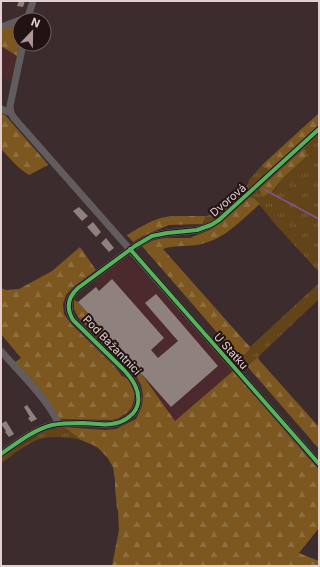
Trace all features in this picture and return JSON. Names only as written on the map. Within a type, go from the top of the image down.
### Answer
[{"type":"street","points":[[30,12],[33,1]]},
{"type":"street","points":[[1,27],[12,23]]},
{"type":"street","points":[[11,113],[10,101],[20,52]]},
{"type":"street","name":"U Statku","points":[[1,109],[11,113],[319,464]]},
{"type":"street","name":"Dvorová","points":[[130,250],[152,236],[197,230],[211,225],[219,220],[319,129]]},
{"type":"street","name":"Pod Bažantnicí","points":[[1,454],[26,437],[44,428],[70,423],[115,424],[129,418],[137,408],[138,395],[135,384],[124,370],[76,323],[70,314],[68,306],[72,295],[78,288],[130,250]]},
{"type":"street","points":[[1,351],[34,388],[55,416],[59,424]]},
{"type":"shaded area","points":[[1,46],[17,56],[11,82],[1,75]]},
{"type":"shaded area","points":[[126,254],[233,371],[175,421],[141,373],[78,302],[96,286],[93,282]]},
{"type":"green space","points":[[12,26],[12,52],[18,52],[17,56],[1,46],[1,30]]},
{"type":"green space","points":[[319,113],[319,125],[267,174],[268,169],[264,168],[262,165]]},
{"type":"green space","points":[[2,114],[5,115],[48,165],[29,175],[17,166],[1,149]]},
{"type":"green space","points":[[319,133],[319,272],[275,224],[254,198],[250,197],[259,189],[260,193],[268,194],[273,192],[283,178],[307,156],[303,149],[301,150]]},
{"type":"green space","points":[[303,149],[305,149],[307,156],[283,178],[272,192],[262,197],[259,189]]},
{"type":"green space","points":[[262,165],[264,168],[268,169],[267,174],[214,220],[202,224],[206,216],[220,211],[246,187],[249,180]]},
{"type":"green space","points":[[250,197],[254,198],[260,204],[228,232],[213,240],[200,244],[163,249],[250,347],[240,359],[142,246],[154,240],[165,238],[190,238],[212,229]]},
{"type":"green space","points":[[206,216],[202,224],[169,225],[133,242],[127,235],[146,224],[161,218]]},
{"type":"green space","points":[[80,247],[96,270],[72,288],[66,295],[63,304],[64,314],[71,324],[115,367],[122,376],[128,379],[134,392],[132,407],[128,412],[119,418],[112,420],[60,419],[12,364],[21,358],[1,334],[1,288],[6,290],[19,289],[52,271]]},
{"type":"green space","points":[[319,283],[319,299],[247,366],[240,359],[250,347]]},
{"type":"green space","points":[[74,300],[78,302],[141,373],[175,421],[233,371],[319,470],[319,528],[299,553],[319,561],[319,566],[112,566],[119,530],[113,467],[107,457],[98,448],[81,440],[64,427],[105,430],[116,429],[136,419],[142,406],[143,395],[141,385],[135,374],[116,357],[78,317],[74,309]]},
{"type":"green space","points":[[259,356],[258,358],[260,361],[319,427],[319,449],[247,366]]},
{"type":"green space","points":[[64,427],[81,440],[58,437],[44,438],[27,445],[1,463],[1,457],[45,431]]},
{"type":"building","points":[[19,1],[25,1],[23,7],[17,6]]},
{"type":"building","points":[[79,207],[88,216],[82,221],[73,211]]},
{"type":"building","points":[[93,222],[101,232],[96,237],[87,227]]},
{"type":"building","points":[[106,238],[114,248],[109,252],[101,243]]},
{"type":"building","points":[[112,279],[164,338],[151,350],[158,358],[178,341],[145,303],[156,294],[218,366],[171,407],[78,302],[96,287],[99,291]]},
{"type":"building","points":[[27,405],[37,419],[31,422],[28,418],[30,417],[24,407]]},
{"type":"building","points":[[6,421],[14,434],[9,437],[1,424]]},
{"type":"waterway","points":[[265,190],[319,219]]},
{"type":"cycle path","points":[[1,454],[32,433],[45,427],[71,423],[114,424],[125,420],[133,414],[138,403],[138,394],[135,385],[124,370],[73,320],[69,311],[69,303],[72,295],[78,288],[135,246],[152,236],[197,230],[211,225],[219,220],[319,129]]},
{"type":"cycle path","points":[[130,249],[319,464]]}]
